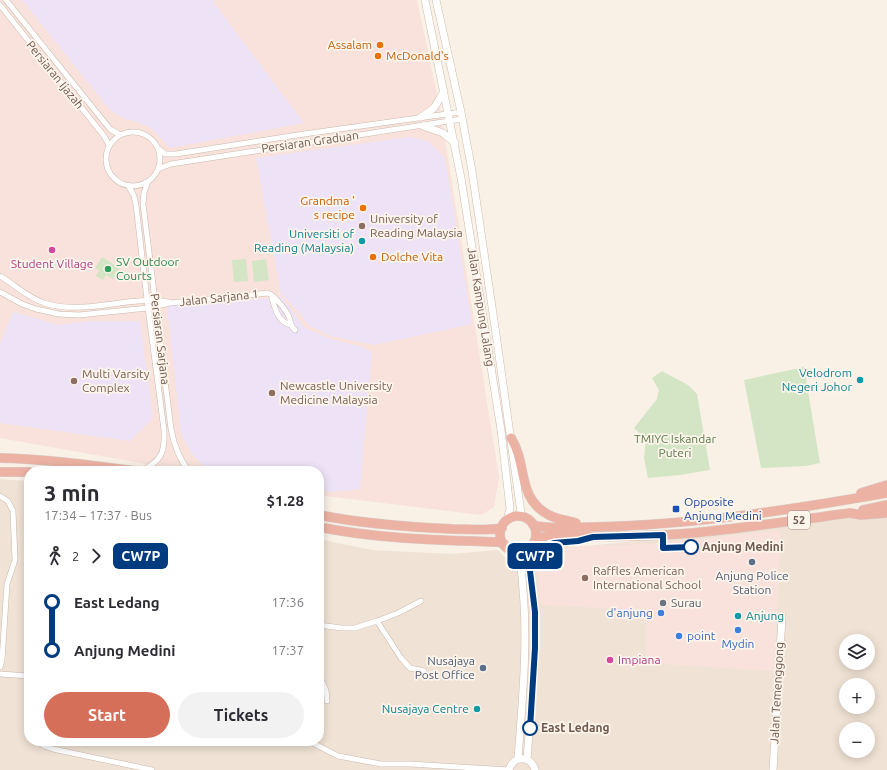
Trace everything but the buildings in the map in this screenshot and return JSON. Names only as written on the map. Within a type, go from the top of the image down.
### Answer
[{"type":"highway","points":[[511,438],[515,444],[519,456],[526,490],[534,503],[540,510],[549,515],[584,527]]},
{"type":"highway","points":[[0,458],[53,460],[98,466]]},
{"type":"highway","points":[[0,472],[24,472]]},
{"type":"highway","points":[[852,499],[862,492],[887,485]]},
{"type":"highway","name":"52","points":[[533,525],[542,527],[584,527],[670,524],[750,514],[887,493]]},
{"type":"highway","name":"52","points":[[533,543],[539,538],[548,536],[630,537],[699,532],[850,513],[887,505]]},
{"type":"highway","points":[[850,513],[861,515],[887,513]]},
{"type":"highway","points":[[324,516],[416,528],[489,530],[505,524],[514,517],[523,517],[528,519],[536,531],[533,543],[523,551],[509,549],[504,544],[501,537],[505,524]]},
{"type":"highway","points":[[324,528],[358,534],[416,540],[498,542],[504,544]]},
{"type":"highway","points":[[530,571],[536,554],[545,546],[558,542],[582,541],[593,537]]},
{"type":"main road","name":"Jalan Kampung Lalang","points":[[425,0],[455,144],[501,430],[510,508],[505,524]]},
{"type":"main road","name":"Jalan Kampung Lalang","points":[[436,0],[462,116],[472,171],[518,496],[523,517]]},
{"type":"main road","points":[[421,117],[434,108],[444,91]]},
{"type":"main road","points":[[423,126],[443,133],[455,144]]},
{"type":"main road","points":[[527,759],[532,713],[535,648],[535,612],[529,556],[533,543]]},
{"type":"main road","points":[[516,551],[519,558],[522,575],[525,632],[525,658],[518,759]]},
{"type":"main road","name":"Jalan Temenggong","points":[[773,770],[782,617]]},
{"type":"main road","points":[[509,770],[512,763],[518,759],[527,759],[533,764],[535,770]]},
{"type":"street","name":"Persiaran Ijazah","points":[[6,0],[110,129],[120,134]]},
{"type":"street","name":"Persiaran Ijazah","points":[[0,6],[104,136],[109,145]]},
{"type":"street","name":"Persiaran Graduan","points":[[158,169],[171,164],[237,153],[423,126],[449,118],[462,116]]},
{"type":"street","name":"Persiaran Graduan","points":[[158,148],[165,154],[176,154],[421,117],[449,118]]},
{"type":"street","points":[[409,119],[410,128]]},
{"type":"street","points":[[133,131],[139,132],[151,138],[158,148],[160,162],[154,176],[148,181],[135,186],[120,182],[113,177],[108,170],[106,158],[109,145],[120,134],[133,131]]},
{"type":"street","name":"Persiaran Sarjana","points":[[148,181],[144,193],[143,204],[154,300],[172,434],[179,455],[186,466]]},
{"type":"street","name":"Persiaran Sarjana","points":[[128,185],[134,196],[136,205],[164,430],[163,449],[157,461],[148,466]]},
{"type":"street","points":[[0,276],[25,294],[44,303],[60,306],[78,308],[154,300],[170,303]]},
{"type":"street","points":[[0,292],[22,304],[59,314],[79,315],[148,308],[170,303]]},
{"type":"street","name":"Jalan Sarjana 1","points":[[170,303],[268,293],[272,295],[283,307],[289,318],[290,325],[296,330]]},
{"type":"street","points":[[272,295],[275,309],[280,319],[284,323],[290,325]]},
{"type":"street","points":[[0,496],[8,501],[13,511],[15,560],[7,584],[2,660],[0,667]]},
{"type":"street","points":[[324,626],[355,628],[377,621],[422,601]]},
{"type":"street","points":[[377,621],[401,658],[410,668],[424,671]]},
{"type":"street","points":[[0,674],[24,676]]},
{"type":"street","points":[[324,685],[328,701]]},
{"type":"street","points":[[44,746],[152,770]]},
{"type":"street","points":[[319,746],[338,756],[381,764],[410,764],[509,770]]},
{"type":"street","points":[[381,764],[381,770]]},
{"type":"street","points":[[410,764],[410,770]]},
{"type":"shaded area","points":[[0,0],[417,0],[441,114],[499,477],[494,507],[481,515],[324,496],[324,466],[157,466],[0,438]]},
{"type":"shaded area","points":[[22,0],[212,0],[304,123],[170,148],[151,128],[125,119],[110,110]]},
{"type":"shaded area","name":"University of Reading Malaysia","points":[[409,137],[428,141],[445,158],[472,324],[374,345],[331,336],[308,325],[298,311],[281,294],[256,158]]},
{"type":"shaded area","name":"Newcastle University Medicine Malaysia","points":[[281,297],[305,328],[331,339],[362,347],[372,352],[360,489],[331,492],[324,491],[324,466],[204,466],[192,454],[181,434],[167,306]]},
{"type":"shaded area","name":"Multi Varsity Complex","points":[[13,312],[59,325],[91,321],[140,321],[153,418],[130,441],[0,423],[0,344]]},
{"type":"shaded area","name":"East Ledang","points":[[0,479],[24,481],[24,746],[324,746],[324,540],[372,550],[451,554],[498,550],[516,570],[537,565],[542,557],[556,547],[588,546],[887,514],[887,770],[0,770]]},
{"type":"shaded area","points":[[781,530],[774,671],[646,663],[646,610],[541,605],[537,565],[542,557],[556,547],[652,544]]},
{"type":"green space","name":"SV Outdoor Courts","points":[[102,257],[120,268],[113,279],[106,275],[103,280],[96,276],[99,270],[95,268]]},
{"type":"green space","points":[[246,259],[248,281],[234,282],[232,260]]},
{"type":"green space","points":[[266,259],[269,280],[254,282],[252,261]]},
{"type":"green space","points":[[804,367],[820,463],[806,466],[761,468],[744,380]]},
{"type":"green space","name":"TMIYC Iskandar Puteri","points":[[662,371],[688,385],[697,394],[710,470],[648,478],[644,458],[646,439],[634,428],[657,399],[659,390],[652,378]]},
{"type":"bus line","name":"CW7P","points":[[530,728],[535,648],[535,612],[530,566],[536,554],[545,546],[554,543],[586,540],[593,537],[663,535],[663,548],[691,547]]},
{"type":"place","name":"Assalam","points":[[380,45]]},
{"type":"place","name":"McDonald's","points":[[378,56]]},
{"type":"place","name":"Grandma ' s recipe","points":[[363,208]]},
{"type":"place","name":"University of Reading Malaysia","points":[[362,226]]},
{"type":"place","name":"Universiti of Reading (Malaysia)","points":[[362,241]]},
{"type":"place","name":"Student Village","points":[[52,250]]},
{"type":"place","name":"Dolche Vita","points":[[373,257]]},
{"type":"place","name":"SV Outdoor Courts","points":[[108,269]]},
{"type":"place","name":"Velodrom Negeri Johor","points":[[860,380]]},
{"type":"place","name":"Multi Varsity Complex","points":[[74,381]]},
{"type":"place","name":"Newcastle University Medicine Malaysia","points":[[272,393]]},
{"type":"place","name":"Opposite Anjung Medini","points":[[676,509]]},
{"type":"place","name":"Anjung Medini","points":[[691,547]]},
{"type":"place","name":"Anjung Police Station","points":[[752,562]]},
{"type":"place","name":"Raffles American International School","points":[[585,578]]},
{"type":"place","name":"Surau","points":[[663,603]]},
{"type":"place","name":"d'anjung","points":[[661,613]]},
{"type":"place","name":"Anjung","points":[[738,616]]},
{"type":"place","name":"Mydin","points":[[738,630]]},
{"type":"place","name":"point","points":[[679,636]]},
{"type":"place","name":"Impiana","points":[[610,660]]},
{"type":"place","name":"Nusajaya Post Office","points":[[483,668]]},
{"type":"place","name":"Nusajaya Centre","points":[[477,709]]},
{"type":"place","name":"East Ledang","points":[[530,728]]}]
